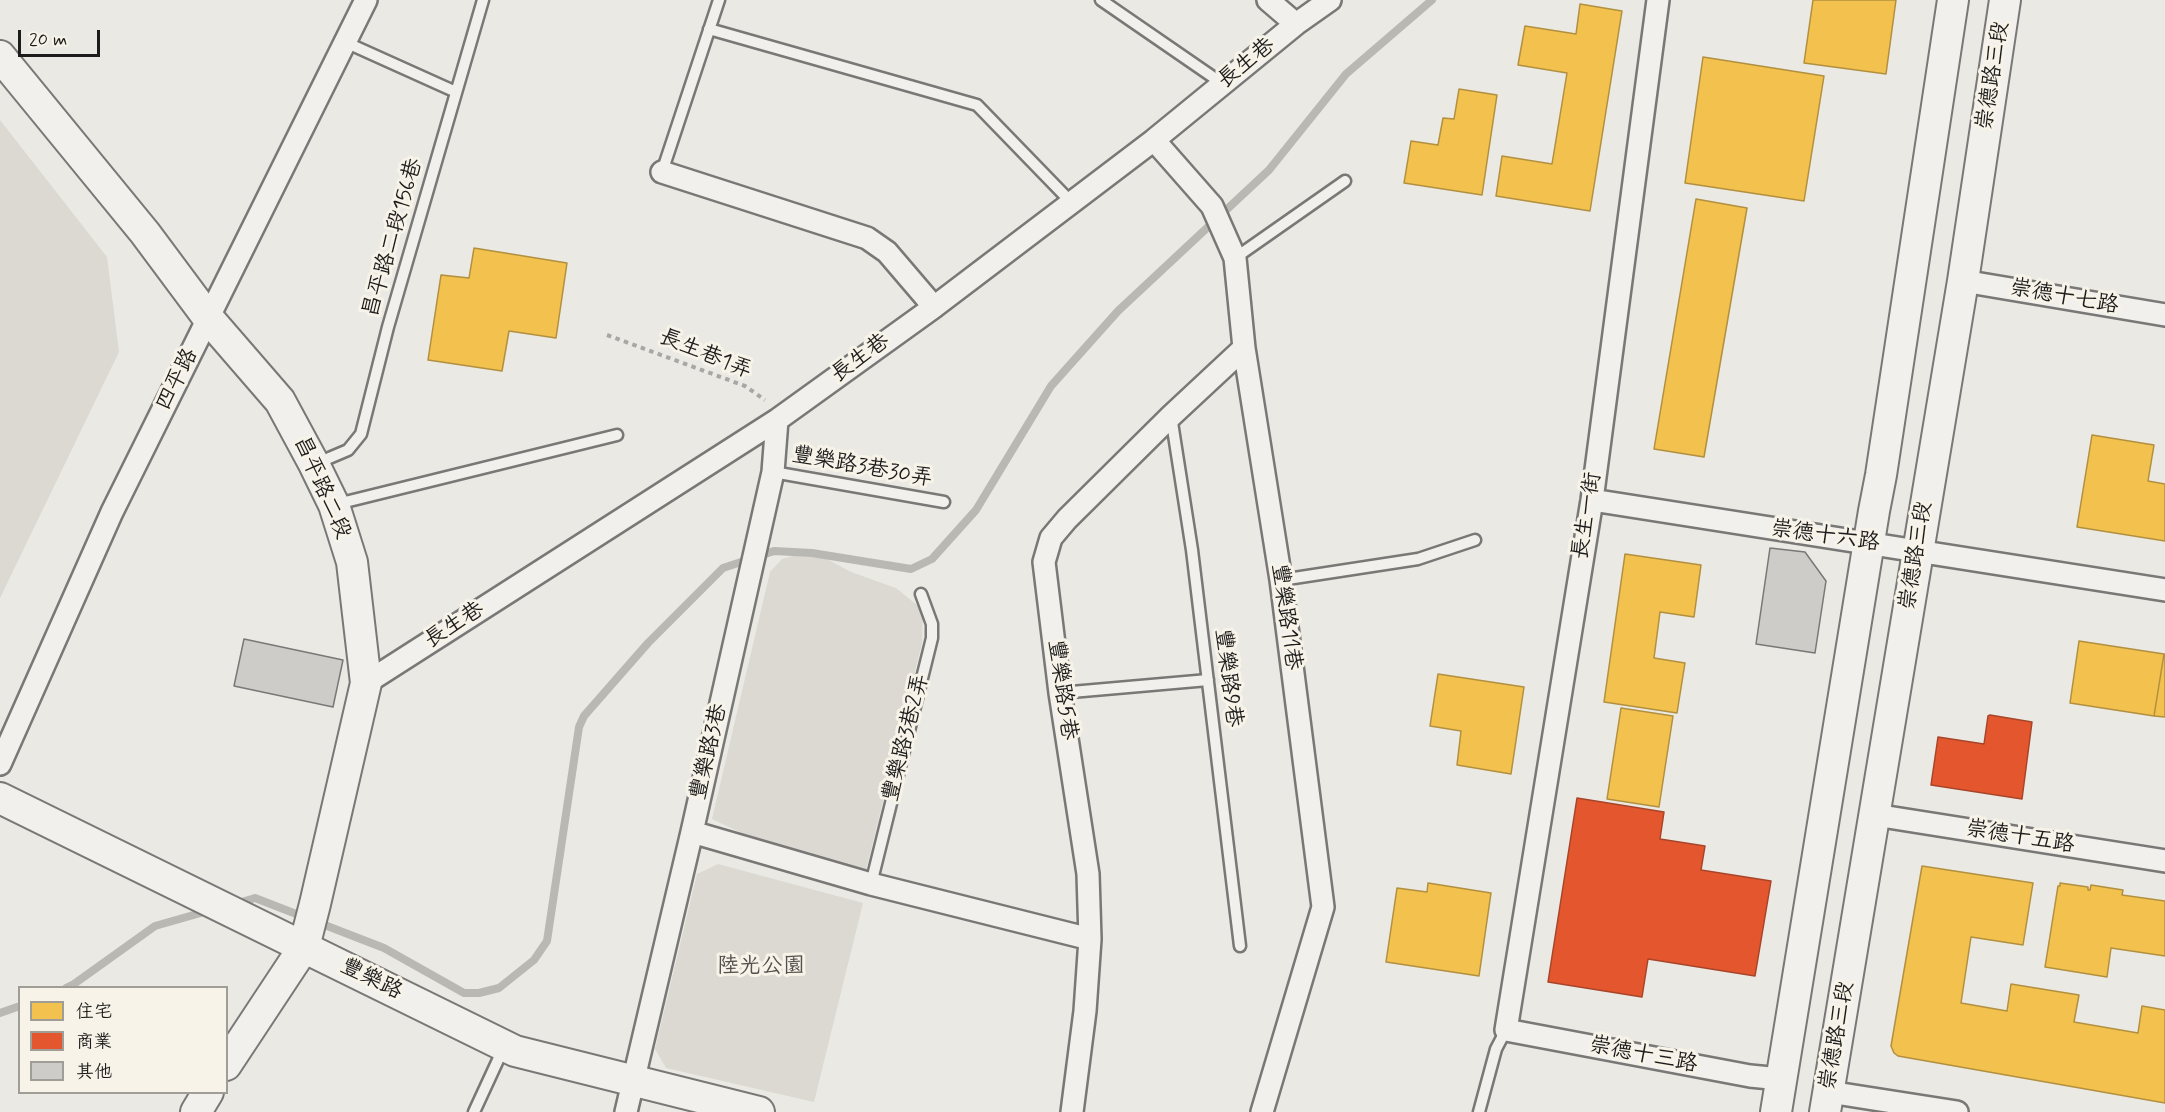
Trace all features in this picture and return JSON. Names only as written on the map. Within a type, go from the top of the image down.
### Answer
[{"type":"main road","points":[[1776,1112],[1869,543],[1953,0]]},
{"type":"main road","name":"崇德路三段","points":[[1827,1102],[1963,281],[2005,0]]},
{"type":"main road","name":"昌平路二段","points":[[0,56],[145,233],[209,319],[280,401],[334,505],[352,562],[366,683],[315,904],[303,947],[228,1062]]},
{"type":"main road","name":"豐樂路","points":[[0,798],[515,1051],[759,1112]]},
{"type":"main road","points":[[196,1112],[207,1094]]},
{"type":"street","name":"四平路","points":[[0,764],[112,512],[366,0]]},
{"type":"street","points":[[1268,0],[1296,24]]},
{"type":"street","name":"長生巷","points":[[366,683],[777,420],[934,307],[1155,141],[1296,24],[1330,0]]},
{"type":"street","name":"長生一街","points":[[1506,1030],[1592,500],[1658,0]]},
{"type":"street","name":"豐樂路11巷","points":[[1155,141],[1212,206],[1235,258],[1244,348],[1281,580],[1323,907],[1262,1112]]},
{"type":"street","points":[[662,172],[867,238],[886,252],[934,307]]},
{"type":"street","name":"崇德十七路","points":[[1963,281],[2165,315]]},
{"type":"street","name":"豐樂路5巷","points":[[1072,1112],[1085,1011],[1090,939],[1088,874],[1060,693],[1044,562],[1052,538],[1067,519],[1171,416],[1244,348]]},
{"type":"street","name":"豐樂路3巷","points":[[626,1112],[773,472],[777,420]]},
{"type":"street","name":"崇德十六路","points":[[1592,500],[2165,590]]},
{"type":"street","name":"崇德十五路","points":[[1875,815],[2165,861]]},
{"type":"street","points":[[692,832],[871,884],[1090,939]]},
{"type":"street","name":"崇德十三路","points":[[1506,1030],[1750,1076],[1781,1079]]},
{"type":"street","points":[[1827,1102],[1957,1112]]},
{"type":"lane","name":"昌平路二段156巷","points":[[314,464],[348,450],[361,434],[392,316],[483,0]]},
{"type":"lane","points":[[662,172],[719,0]]},
{"type":"lane","points":[[1101,0],[1223,84]]},
{"type":"lane","points":[[709,29],[977,105],[1072,202]]},
{"type":"lane","points":[[345,42],[456,92]]},
{"type":"lane","points":[[1235,258],[1346,181]]},
{"type":"lane","name":"豐樂路9巷","points":[[1171,416],[1192,550],[1240,946]]},
{"type":"lane","points":[[334,505],[617,435]]},
{"type":"lane","name":"豐樂路3巷30弄","points":[[773,472],[944,502]]},
{"type":"lane","points":[[1281,580],[1418,559],[1475,540]]},
{"type":"lane","name":"豐樂路3巷2弄","points":[[871,884],[932,638],[932,624],[921,594]]},
{"type":"lane","points":[[1060,693],[1208,680]]},
{"type":"lane","points":[[1479,1112],[1496,1049],[1506,1030]]},
{"type":"lane","points":[[474,1112],[504,1046]]},
{"type":"path","name":"長生巷1弄","points":[[607,335],[745,386],[773,406],[777,420]]},
{"type":"shaded area","points":[[0,120],[107,257],[119,352],[0,598]]},
{"type":"shaded area","points":[[800,554],[825,558],[851,572],[896,588],[923,610],[922,643],[866,870],[746,835],[712,819],[770,572],[782,559]]},
{"type":"shaded area","name":"陸光公園","points":[[718,864],[863,903],[814,1102],[666,1068],[655,1049],[697,874]]},
{"type":"building: 住宅","points":[[1813,0],[1896,0],[1886,74],[1804,63]]},
{"type":"building: 住宅","points":[[1580,4],[1622,11],[1590,211],[1496,196],[1502,156],[1552,164],[1567,73],[1518,65],[1525,26],[1576,34]]},
{"type":"building: 住宅","points":[[1703,57],[1824,76],[1804,201],[1685,183]]},
{"type":"building: 住宅","points":[[1459,89],[1497,95],[1482,195],[1404,183],[1411,141],[1438,145],[1443,118],[1454,119]]},
{"type":"building: 住宅","points":[[1696,199],[1747,208],[1704,457],[1654,449]]},
{"type":"building: 住宅","points":[[474,248],[567,263],[556,338],[509,331],[502,371],[428,360],[441,275],[469,278]]},
{"type":"building: 住宅","points":[[2092,435],[2154,445],[2148,481],[2165,484],[2165,541],[2077,527]]},
{"type":"building: 住宅","points":[[1625,554],[1701,565],[1694,617],[1660,612],[1654,658],[1685,663],[1677,713],[1604,702]]},
{"type":"building: 住宅","points":[[2079,641],[2164,654],[2154,716],[2070,703]]},
{"type":"building: 住宅","points":[[2165,654],[2165,717],[2154,716]]},
{"type":"building: 住宅","points":[[1438,674],[1524,687],[1511,774],[1457,765],[1461,731],[1430,726]]},
{"type":"building: 住宅","points":[[1621,708],[1673,716],[1659,807],[1607,799]]},
{"type":"building: 住宅","points":[[1922,866],[2033,883],[2023,945],[1971,937],[1961,1003],[2007,1011],[2011,984],[2079,995],[2074,1022],[2138,1033],[2142,1006],[2165,1010],[2165,1103],[1898,1056],[1894,1053],[1891,1046]]},
{"type":"building: 住宅","points":[[1428,883],[1491,893],[1479,976],[1386,962],[1397,888],[1427,892]]},
{"type":"building: 住宅","points":[[2060,883],[2088,887],[2088,890],[2091,885],[2123,890],[2122,895],[2165,901],[2165,956],[2111,948],[2107,977],[2045,967]]},
{"type":"building: 商業","points":[[1990,715],[2032,722],[2022,799],[1931,785],[1938,737],[1984,744]]},
{"type":"building: 商業","points":[[1577,798],[1664,812],[1660,839],[1705,846],[1701,870],[1771,881],[1755,976],[1648,959],[1642,997],[1548,982]]},
{"type":"building: 其他","points":[[1770,548],[1805,552],[1826,581],[1815,653],[1756,644]]},
{"type":"building: 其他","points":[[244,639],[343,660],[333,707],[234,686]]},
{"type":"waterway","points":[[235,904],[255,898],[384,948],[464,993],[479,993],[499,988],[534,960],[547,941],[579,727],[584,716],[648,643],[723,568],[774,551],[812,553],[911,569],[932,559],[976,510],[1051,386],[1118,311],[1269,170],[1346,74],[1432,0]]},
{"type":"waterway","points":[[70,986],[155,926],[211,910]]},
{"type":"waterway","points":[[0,1013],[18,1007]]}]
